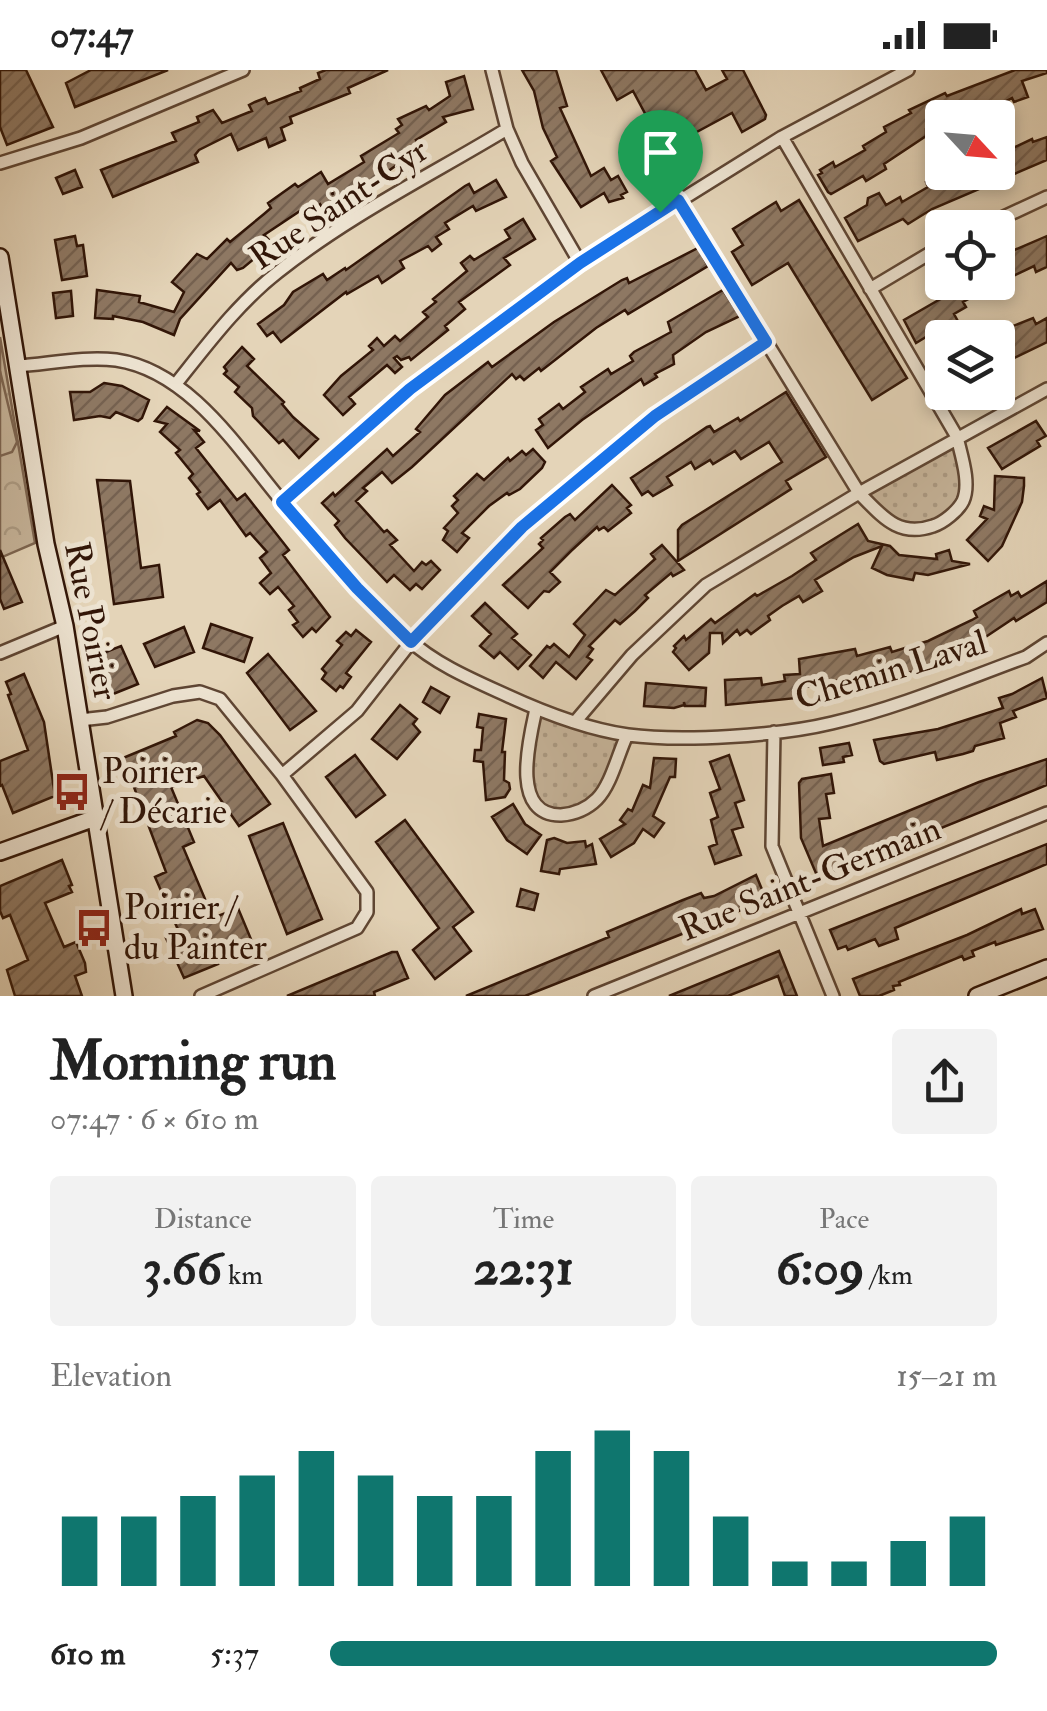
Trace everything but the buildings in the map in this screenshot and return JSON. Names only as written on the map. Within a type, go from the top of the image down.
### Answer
[{"type":"street","points":[[0,163],[80,138],[243,70]]},
{"type":"street","points":[[492,70],[507,129],[542,200],[580,263]]},
{"type":"street","points":[[282,502],[410,389],[580,263],[782,137],[908,70]]},
{"type":"street","name":"Rue Saint-Cyr","points":[[175,385],[244,302],[277,272],[507,129]]},
{"type":"street","points":[[678,200],[859,493],[890,524],[916,532],[943,523],[963,500],[965,475],[957,437],[782,137]]},
{"type":"street","points":[[1015,212],[1047,197]]},
{"type":"street","points":[[870,288],[925,256]]},
{"type":"street","name":"Rue Poirier","points":[[1,264],[46,544],[65,626],[124,996]]},
{"type":"street","points":[[282,775],[357,711],[411,642],[522,527],[655,416],[766,342]]},
{"type":"street","name":"Chemin Laval","points":[[18,366],[114,360],[143,368],[175,385],[208,414],[357,588],[411,642],[467,677],[575,722],[627,735],[665,738],[774,732],[833,723],[1026,656],[1047,642]]},
{"type":"street","points":[[575,722],[632,656],[706,585],[859,493],[1047,389]]},
{"type":"street","points":[[0,652],[65,626]]},
{"type":"street","points":[[80,720],[108,716],[172,696],[200,692],[220,700],[282,775],[368,892],[368,912],[356,928],[202,996]]},
{"type":"street","points":[[536,709],[526,758],[528,793],[541,808],[557,816],[578,812],[599,798],[627,735]]},
{"type":"street","points":[[774,732],[772,846],[833,996]]},
{"type":"street","name":"Rue Saint-Germain","points":[[594,996],[1047,813]]},
{"type":"street","points":[[0,852],[95,818]]},
{"type":"street","points":[[977,996],[1047,968]]},
{"type":"green space","points":[[0,337],[35,543],[0,558]]},
{"type":"green space","points":[[0,371],[17,442],[12,452],[0,456]]},
{"type":"green space","points":[[957,437],[963,500],[934,525],[922,530],[898,526],[859,493]]},
{"type":"green space","points":[[536,709],[627,735],[599,798],[557,816],[528,793]]},
{"type":"place","name":"Poirier / Décarie","points":[[72,792]]},
{"type":"place","name":"Poirier / du Painter","points":[[94,928]]},
{"type":"route","points":[[678,200],[766,342],[655,416],[522,527],[411,642],[357,588],[282,502],[410,389],[580,263],[660,212],[678,200]]}]
